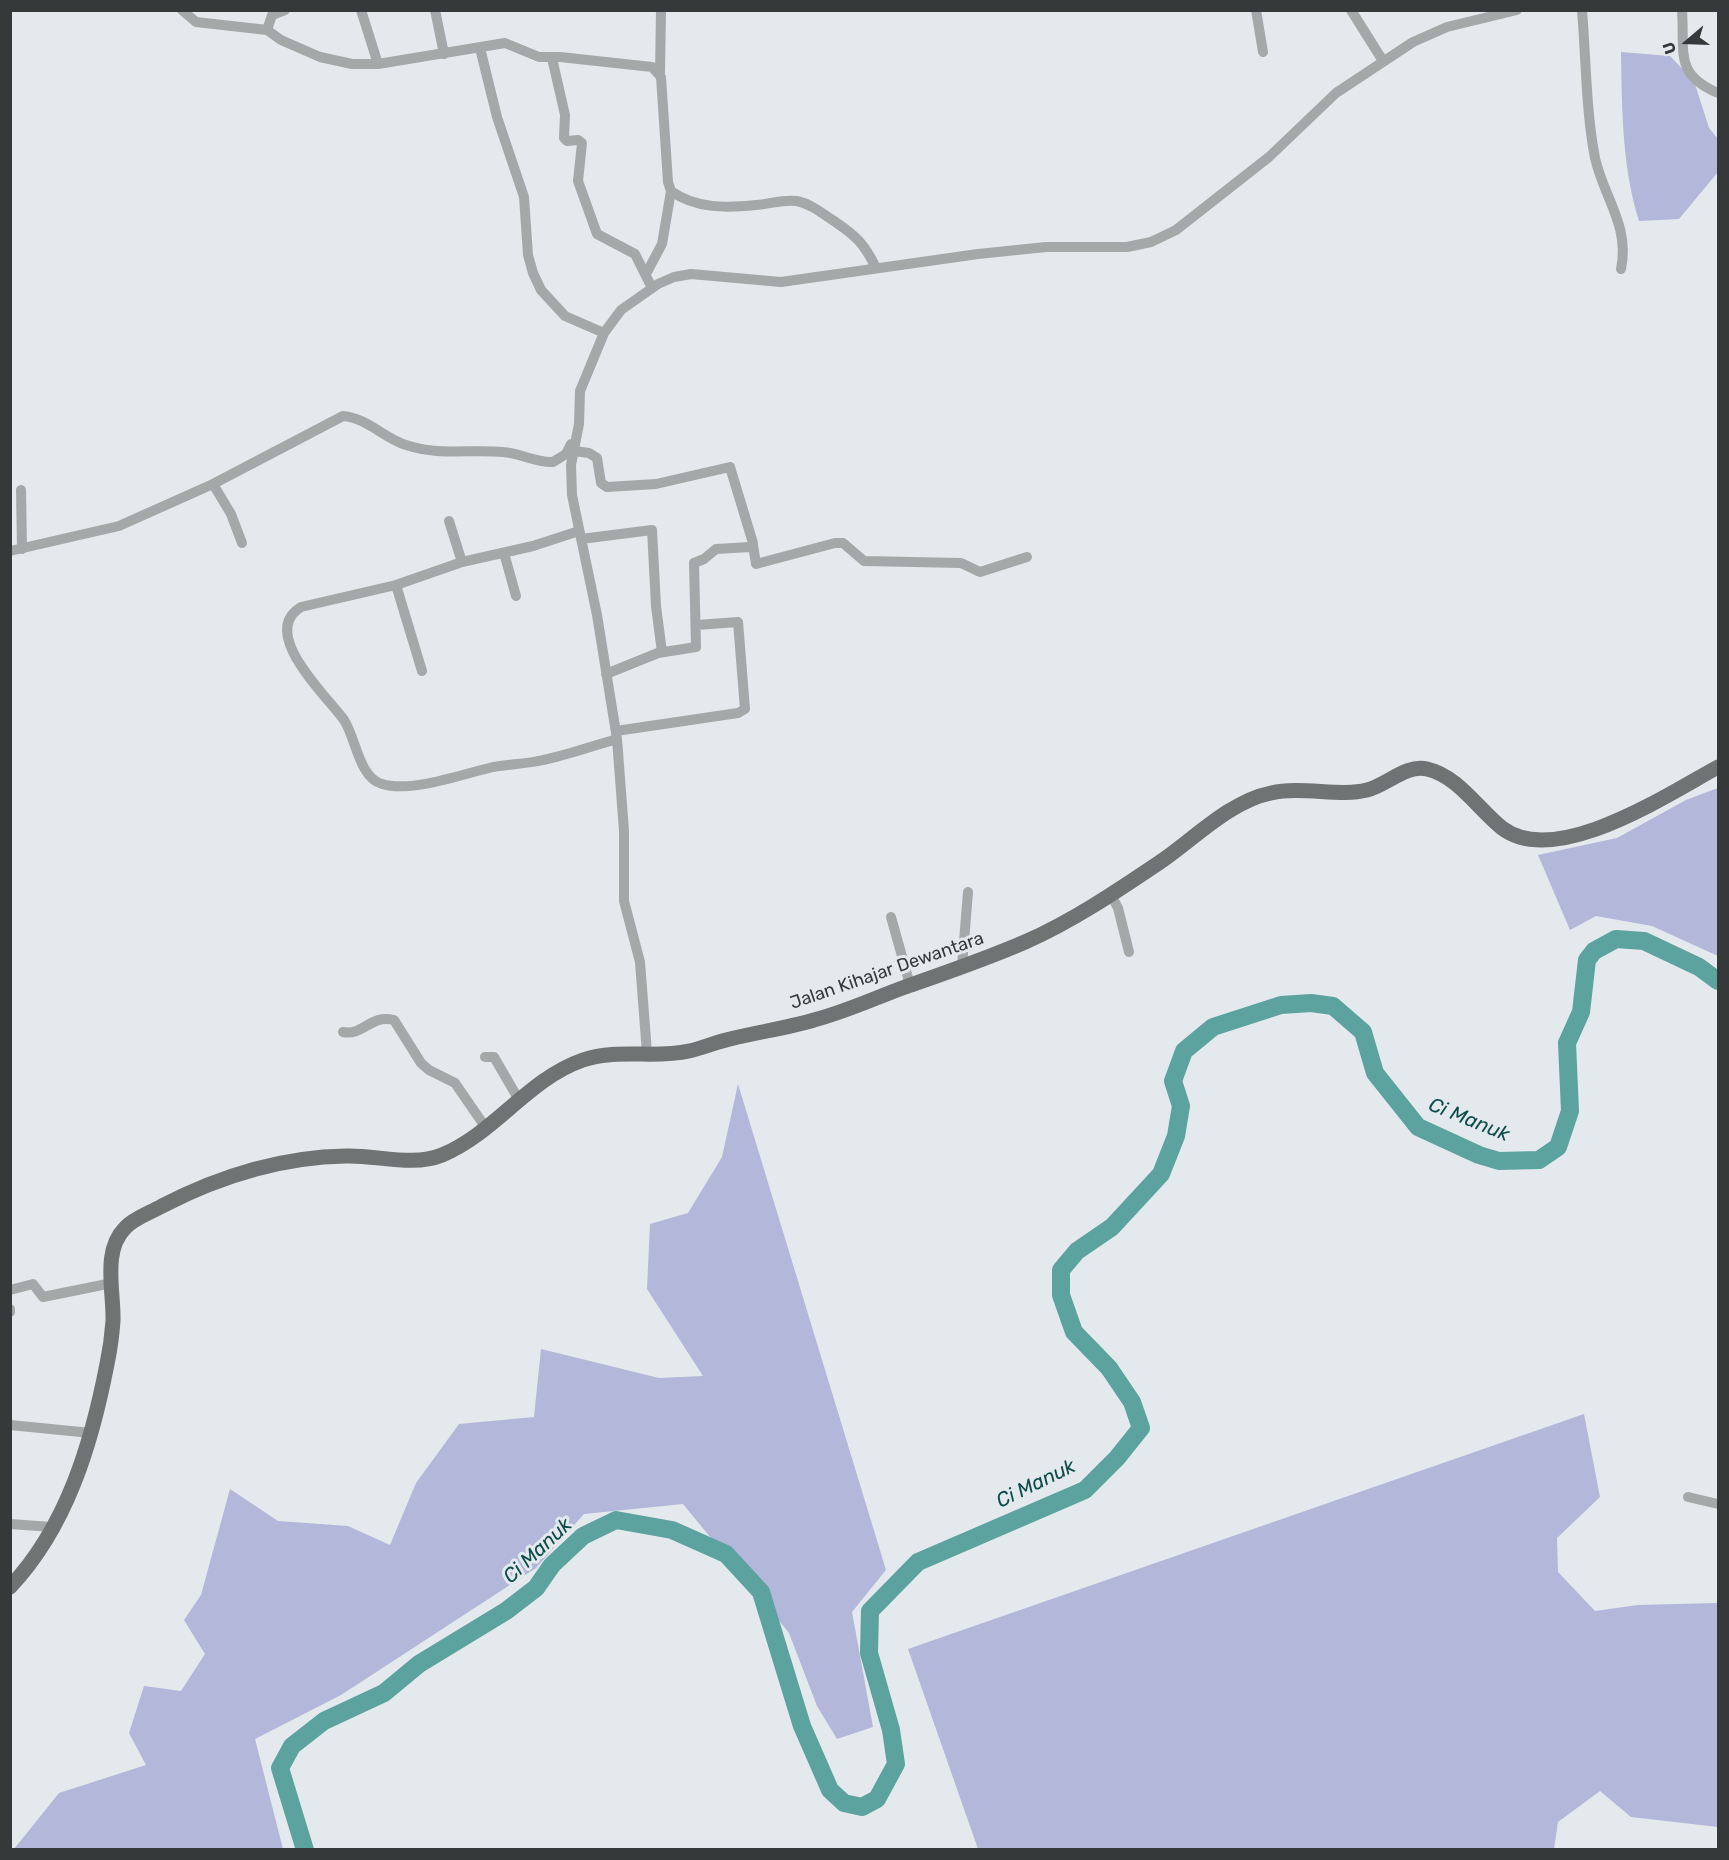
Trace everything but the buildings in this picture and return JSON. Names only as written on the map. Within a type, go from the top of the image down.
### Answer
[{"type":"main road","name":"Jalan Kihajar Dewantara","points":[[10,1587],[52,1527],[75,1482],[91,1433],[111,1340],[114,1247],[125,1228],[207,1185],[266,1167],[324,1157],[430,1158],[450,1151],[486,1128],[559,1071],[586,1059],[617,1053],[683,1052],[727,1039],[814,1021],[1040,935],[1163,860],[1241,804],[1273,792],[1368,790],[1408,770],[1426,769],[1445,777],[1506,831],[1523,839],[1547,842],[1596,827],[1654,804],[1719,767]]},
{"type":"street","points":[[182,10],[196,22],[267,30],[320,57],[352,64],[378,64],[505,43],[536,57],[645,65],[660,73]]},
{"type":"street","points":[[267,30],[274,13],[285,10]]},
{"type":"street","points":[[361,10],[378,64]]},
{"type":"street","points":[[435,10],[444,54]]},
{"type":"street","points":[[646,274],[663,244],[672,191],[668,182],[660,73],[661,10]]},
{"type":"street","points":[[1256,10],[1263,52]]},
{"type":"street","points":[[1351,10],[1383,61]]},
{"type":"street","points":[[647,1053],[640,962],[624,901],[624,831],[616,735],[572,495],[571,465],[579,424],[580,392],[583,379],[604,333],[621,310],[652,288],[674,277],[691,274],[781,282],[1046,247],[1093,249],[1151,242],[1176,230],[1212,202],[1269,157],[1336,93],[1383,61],[1413,42],[1447,27],[1517,10]]},
{"type":"street","points":[[1582,10],[1595,156],[1625,246],[1621,269]]},
{"type":"street","points":[[1682,10],[1687,69],[1694,81],[1719,93]]},
{"type":"street","points":[[480,48],[496,117],[524,197],[528,255],[533,273],[541,290],[565,316],[604,333]]},
{"type":"street","points":[[552,58],[565,115],[564,138],[567,141],[582,142],[578,181],[597,234],[633,252],[652,288]]},
{"type":"street","points":[[672,191],[690,201],[711,206],[756,205],[790,200],[807,204],[857,237],[868,251],[876,268]]},
{"type":"street","points":[[10,551],[119,526],[213,484],[343,416],[353,417],[388,439],[422,450],[454,453],[501,451],[545,462],[553,462],[566,454],[579,424]]},
{"type":"street","points":[[574,451],[589,453],[597,458],[601,483],[605,487],[656,484],[730,467],[740,492],[756,564],[835,543],[843,543],[864,561],[961,563],[980,572],[1027,557]]},
{"type":"street","points":[[213,484],[242,543]]},
{"type":"street","points":[[21,490],[22,549]]},
{"type":"street","points":[[450,521],[462,562]]},
{"type":"street","points":[[662,652],[656,606],[652,530],[580,535],[462,562],[396,585],[301,607],[290,617],[288,626],[288,637],[294,656],[343,719],[353,735],[364,766],[374,781],[394,787],[515,762],[542,760],[616,735],[744,711],[738,622],[696,625]]},
{"type":"street","points":[[606,674],[662,652],[696,647],[694,563],[704,559],[716,549],[753,545]]},
{"type":"street","points":[[504,553],[516,596]]},
{"type":"street","points":[[396,585],[422,671]]},
{"type":"street","points":[[962,966],[968,892]]},
{"type":"street","points":[[1110,893],[1118,908],[1129,952]]},
{"type":"street","points":[[891,917],[910,985]]},
{"type":"street","points":[[343,1032],[356,1032],[376,1020],[394,1020],[421,1063],[429,1070],[455,1083],[486,1128]]},
{"type":"street","points":[[485,1057],[494,1057],[519,1100]]},
{"type":"street","points":[[10,1290],[32,1284],[43,1297],[112,1283]]},
{"type":"street","points":[[10,1425],[91,1433]]},
{"type":"street","points":[[1688,1497],[1719,1504]]},
{"type":"street","points":[[10,1524],[52,1527]]},
{"type":"shaded area","points":[[1621,52],[1670,56],[1694,81],[1709,128],[1718,139],[1718,172],[1679,219],[1639,221],[1626,159]]},
{"type":"shaded area","points":[[1718,788],[1718,956],[1652,926],[1596,916],[1570,930],[1538,855],[1617,838],[1686,800]]},
{"type":"shaded area","points":[[738,1084],[886,1570],[852,1612],[873,1727],[837,1739],[817,1706],[789,1633],[683,1504],[584,1514],[536,1568],[341,1695],[255,1739],[283,1849],[14,1849],[59,1793],[146,1765],[129,1733],[144,1686],[181,1691],[205,1654],[184,1620],[201,1595],[230,1489],[278,1521],[348,1526],[390,1545],[416,1483],[459,1424],[534,1417],[541,1349],[659,1378],[703,1376],[647,1289],[650,1224],[688,1213],[722,1157]]},
{"type":"shaded area","points":[[1584,1414],[1600,1497],[1557,1538],[1558,1572],[1595,1611],[1638,1605],[1718,1603],[1718,1827],[1631,1817],[1600,1791],[1558,1822],[1554,1849],[978,1849],[908,1649]]},
{"type":"waterway","name":"Ci Manuk","points":[[305,1850],[280,1768],[292,1746],[324,1721],[384,1693],[419,1664],[506,1611],[536,1588],[552,1565],[583,1536],[616,1520],[672,1530],[726,1554],[761,1592],[802,1726],[830,1790],[844,1803],[862,1807],[877,1799],[896,1764],[891,1730],[869,1653],[870,1611],[918,1562],[1085,1490],[1117,1458],[1141,1428],[1132,1402],[1109,1368],[1074,1332],[1061,1295],[1061,1270],[1077,1251],[1112,1227],[1161,1174],[1176,1136],[1181,1106],[1173,1081],[1184,1051],[1213,1027],[1281,1005],[1311,1003],[1333,1006],[1363,1032],[1375,1073],[1418,1127],[1479,1155],[1499,1161],[1539,1160],[1558,1147],[1570,1111],[1567,1043],[1581,1012],[1587,960],[1594,951],[1616,939],[1644,941],[1699,967],[1718,981]]}]
